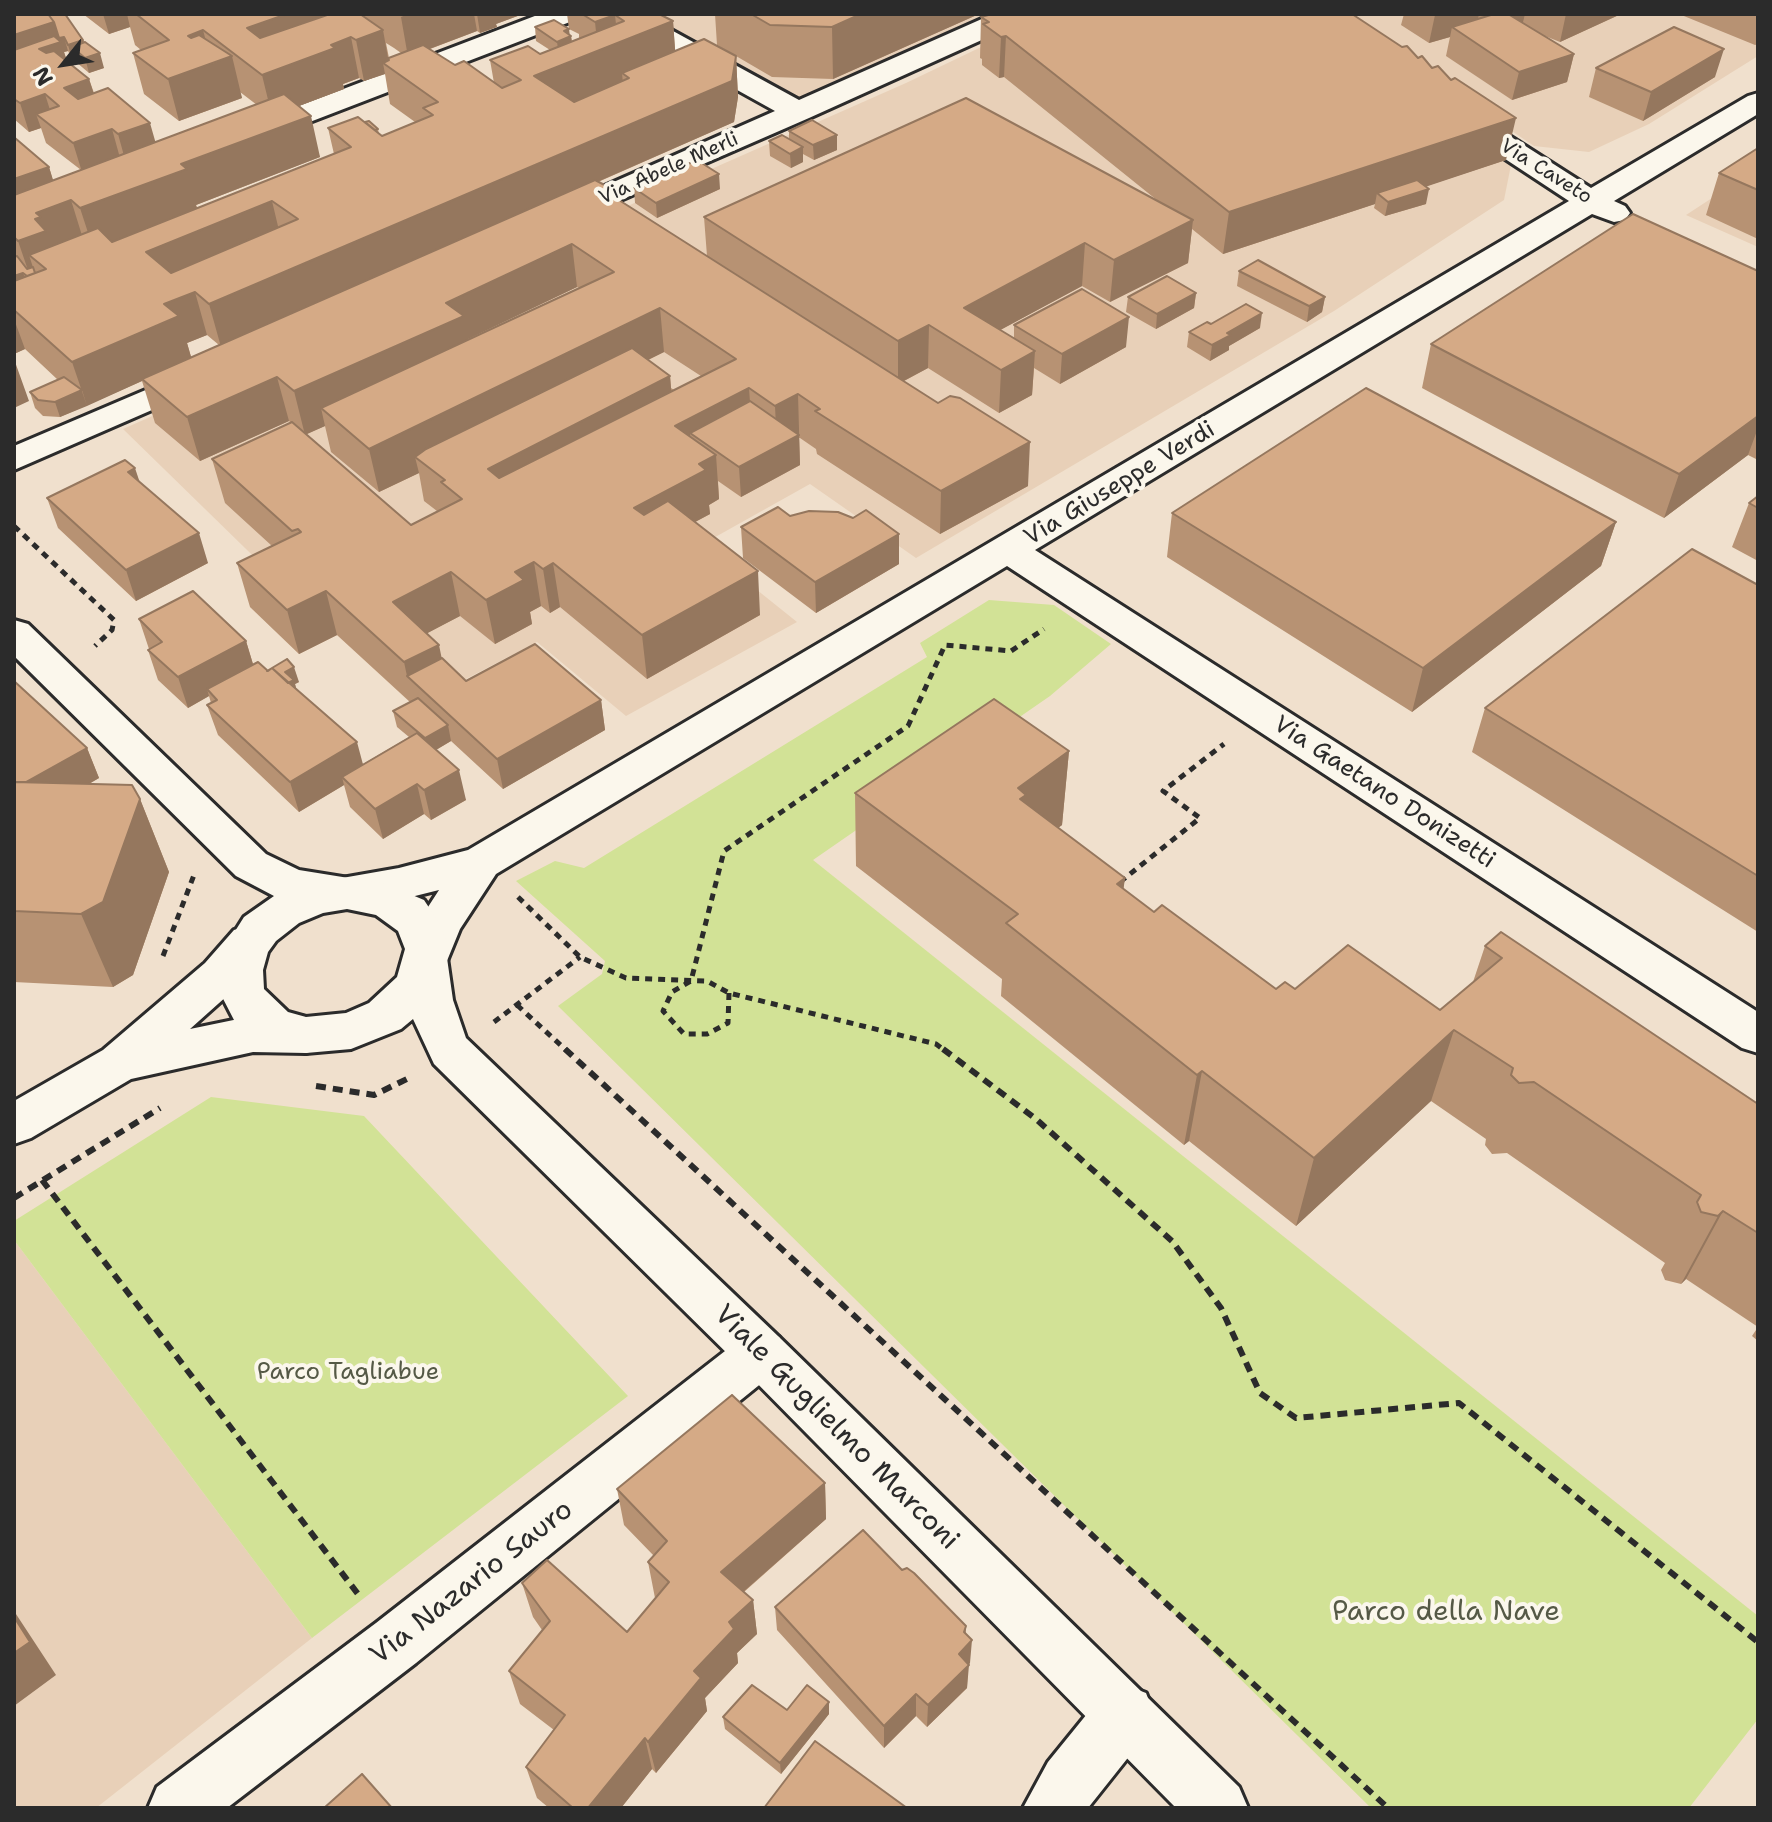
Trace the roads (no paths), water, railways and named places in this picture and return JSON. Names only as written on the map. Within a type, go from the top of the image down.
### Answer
[{"type":"street","points":[[223,145],[565,14]]},
{"type":"street","points":[[621,14],[799,112]]},
{"type":"street","name":"Via Abele Merli","points":[[537,228],[1016,14]]},
{"type":"street","name":"Via Caveto","points":[[1437,101],[1591,202],[1640,224]]},
{"type":"street","name":"Via Giuseppe Verdi","points":[[426,961],[439,924],[496,877],[888,620],[1010,551],[1758,102]]},
{"type":"street","points":[[14,459],[232,363]]},
{"type":"street","name":"Via Gaetano Donizetti","points":[[1010,551],[1758,1035]]},
{"type":"street","points":[[14,633],[251,865],[290,885],[380,898],[408,912],[425,939],[426,961],[411,993],[385,1016],[351,1031],[313,1035],[273,1026],[250,1007],[240,984],[251,917],[231,846]]},
{"type":"street","name":"Via Giuseppe Verdi","points":[[340,893],[496,877]]},
{"type":"street","points":[[14,1124],[120,1063],[221,975],[260,929],[283,911],[305,901],[340,893]]},
{"type":"street","name":"Viale Guglielmo Marconi","points":[[426,961],[430,1000],[439,1030],[467,1040],[761,1353],[1218,1808]]},
{"type":"street","points":[[120,1063],[253,1034],[467,1040]]},
{"type":"street","name":"Via Nazario Sauro","points":[[178,1808],[396,1643],[761,1353]]},
{"type":"street","points":[[1053,1808],[1069,1783],[1125,1714]]},
{"type":"park label","name":"Parco Tagliabue","points":[[348,1373]]},
{"type":"park label","name":"Parco della Nave","points":[[1446,1613]]}]
